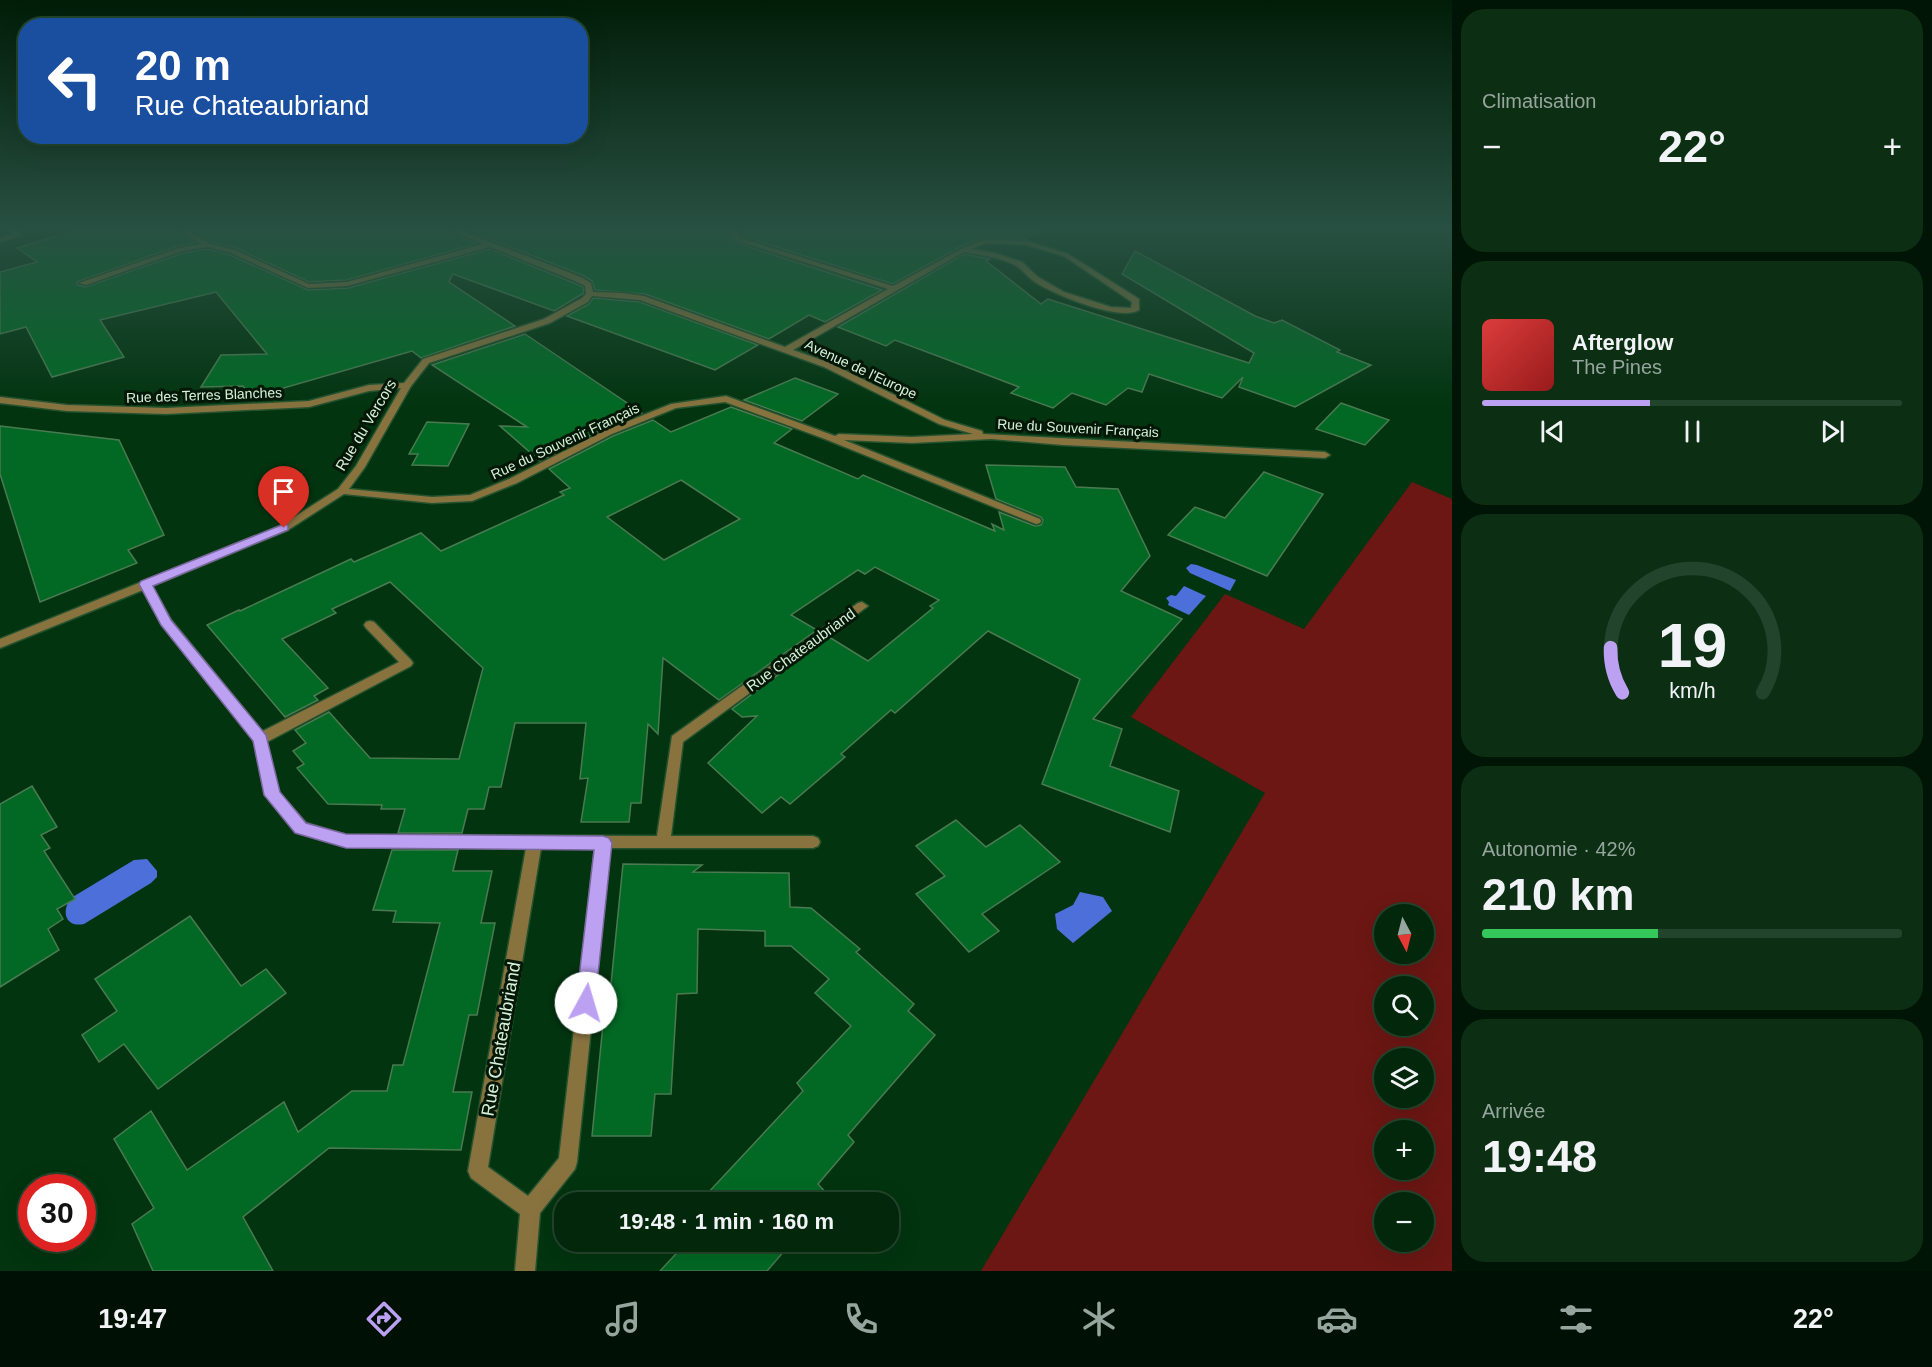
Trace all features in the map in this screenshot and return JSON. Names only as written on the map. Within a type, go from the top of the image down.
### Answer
[{"type":"street","points":[[786,350],[892,290]]},
{"type":"street","points":[[1055,290],[1110,309],[1135,310],[1136,301],[1120,290]]},
{"type":"street","name":"Avenue de l'Europe","points":[[590,294],[641,298],[827,365],[942,422],[991,436]]},
{"type":"street","name":"Rue du Vercors","points":[[0,644],[284,528],[342,491],[360,466],[407,385],[426,361],[447,352],[547,321],[585,300],[590,294]]},
{"type":"street","name":"Rue des Terres Blanches","points":[[0,400],[67,408],[166,411],[309,404],[369,388],[407,385]]},
{"type":"street","name":"Rue du Souvenir Français","points":[[342,491],[432,500],[472,498],[513,481],[609,432],[674,406],[726,399],[828,437],[1036,521]]},
{"type":"street","name":"Rue du Souvenir Français","points":[[828,437],[912,440],[991,436],[1063,442],[1325,455]]},
{"type":"street","points":[[145,584],[166,622],[260,739],[272,795],[301,828],[346,841],[813,842]]},
{"type":"street","name":"Rue Chateaubriand","points":[[663,842],[677,740],[862,606]]},
{"type":"street","points":[[260,739],[407,663],[370,625]]},
{"type":"street","name":"Rue Chateaubriand","points":[[530,1209],[478,1171],[534,843]]},
{"type":"street","points":[[525,1271],[530,1209],[568,1162],[603,843]]},
{"type":"shaded area","points":[[1412,482],[1452,499],[1452,1271],[981,1271],[1265,793],[1131,717],[1225,594],[1304,629]]},
{"type":"water","points":[[1191,564],[1236,580],[1230,591],[1190,573],[1186,568]]},
{"type":"water","points":[[1184,586],[1206,596],[1189,615],[1168,605],[1166,598],[1171,595],[1176,596]]},
{"type":"water","points":[[147,859],[157,871],[157,877],[151,883],[84,924],[78,925],[69,921],[66,908],[71,898],[134,860]]},
{"type":"water","points":[[1080,892],[1103,897],[1112,911],[1073,943],[1057,929],[1055,914],[1073,905]]},
{"type":"building","points":[[0,290],[461,290],[515,326],[421,358],[412,351],[252,397],[243,386],[201,387],[221,355],[267,354],[216,292],[100,320],[124,357],[52,377],[26,327],[0,334]]},
{"type":"building","points":[[498,290],[584,290],[584,293],[554,311]]},
{"type":"building","points":[[599,290],[881,290],[825,322],[809,315],[769,339],[645,294]]},
{"type":"building","points":[[901,290],[1023,290],[1041,304],[1048,299],[1249,363],[1254,353],[1149,290],[1208,290],[1255,316],[1274,323],[1282,320],[1340,350],[1337,352],[1371,365],[1295,407],[1239,387],[1243,377],[1222,398],[1149,374],[1142,392],[1128,388],[1106,405],[1072,393],[1053,408],[1011,393],[1019,387],[943,358],[895,340],[886,346],[838,327]]},
{"type":"building","points":[[593,298],[640,302],[758,345],[715,370],[567,316],[589,304]]},
{"type":"building","points":[[525,334],[642,413],[605,428],[540,461],[500,426],[527,427],[432,365]]},
{"type":"building","points":[[795,378],[838,394],[802,421],[744,400]]},
{"type":"building","points":[[1341,403],[1389,420],[1365,445],[1316,429]]},
{"type":"building","points":[[731,407],[792,429],[774,443],[858,479],[863,475],[995,531],[992,524],[1004,530],[999,512],[1035,526],[1041,525],[1043,520],[1041,517],[996,499],[986,465],[1065,467],[1076,487],[1118,489],[1150,556],[1121,591],[1182,619],[1093,719],[1122,729],[1110,766],[1179,791],[1170,832],[1042,784],[1080,679],[988,631],[895,713],[891,710],[841,754],[845,757],[790,804],[781,797],[762,813],[708,763],[757,716],[742,717],[732,709],[829,637],[868,661],[933,608],[930,606],[939,600],[875,567],[865,574],[858,570],[791,615],[817,630],[719,700],[663,658],[658,734],[648,724],[641,803],[631,803],[629,822],[581,822],[588,778],[580,779],[586,723],[515,723],[501,787],[489,787],[484,809],[468,809],[462,833],[398,833],[405,809],[381,809],[382,805],[328,804],[297,768],[304,764],[293,751],[306,743],[295,730],[329,712],[370,758],[459,759],[483,668],[390,582],[332,609],[336,613],[282,639],[328,688],[314,696],[318,700],[285,717],[207,625],[351,559],[354,562],[421,533],[441,551],[564,495],[560,492],[570,488],[549,469],[613,436],[653,420],[671,432]],"holes":[[[681,480],[740,519],[664,560],[607,517]]]},
{"type":"building","points":[[427,422],[469,424],[448,466],[412,465],[418,454],[409,454]]},
{"type":"building","points":[[0,426],[119,440],[164,535],[128,550],[137,563],[40,602],[0,474]]},
{"type":"building","points":[[1264,472],[1323,494],[1267,576],[1168,535],[1195,507],[1225,518]]},
{"type":"building","points":[[32,786],[57,827],[41,835],[50,848],[44,851],[75,899],[57,909],[63,919],[48,929],[59,950],[0,987],[0,804]]},
{"type":"building","points":[[956,820],[986,847],[1020,825],[1060,862],[982,914],[999,931],[969,952],[916,894],[945,876],[916,846]]},
{"type":"building","points":[[392,850],[458,850],[453,871],[492,871],[481,923],[495,923],[477,1015],[469,1015],[453,1092],[472,1092],[461,1150],[329,1148],[243,1217],[273,1271],[153,1271],[132,1224],[154,1208],[114,1139],[151,1111],[187,1170],[284,1102],[298,1132],[352,1091],[387,1091],[393,1065],[403,1065],[440,923],[393,922],[396,911],[373,910]]},
{"type":"building","points":[[623,864],[702,865],[693,872],[789,873],[790,907],[811,908],[860,949],[856,952],[914,1004],[908,1011],[935,1035],[848,1135],[854,1142],[818,1184],[825,1192],[709,1192],[803,1091],[797,1083],[851,1026],[815,993],[829,979],[791,946],[765,946],[765,931],[698,929],[697,993],[677,994],[671,1094],[655,1094],[651,1136],[592,1136],[604,1014],[608,1014]]},
{"type":"building","points":[[190,916],[241,986],[266,969],[286,993],[158,1089],[124,1044],[99,1062],[82,1035],[117,1011],[95,979]]},
{"type":"building","points":[[678,1252],[783,1252],[767,1271],[660,1271]]},
{"type":"route","points":[[284,528],[145,584],[166,622],[260,739],[272,795],[301,828],[346,841],[603,843],[586,1003]]}]
